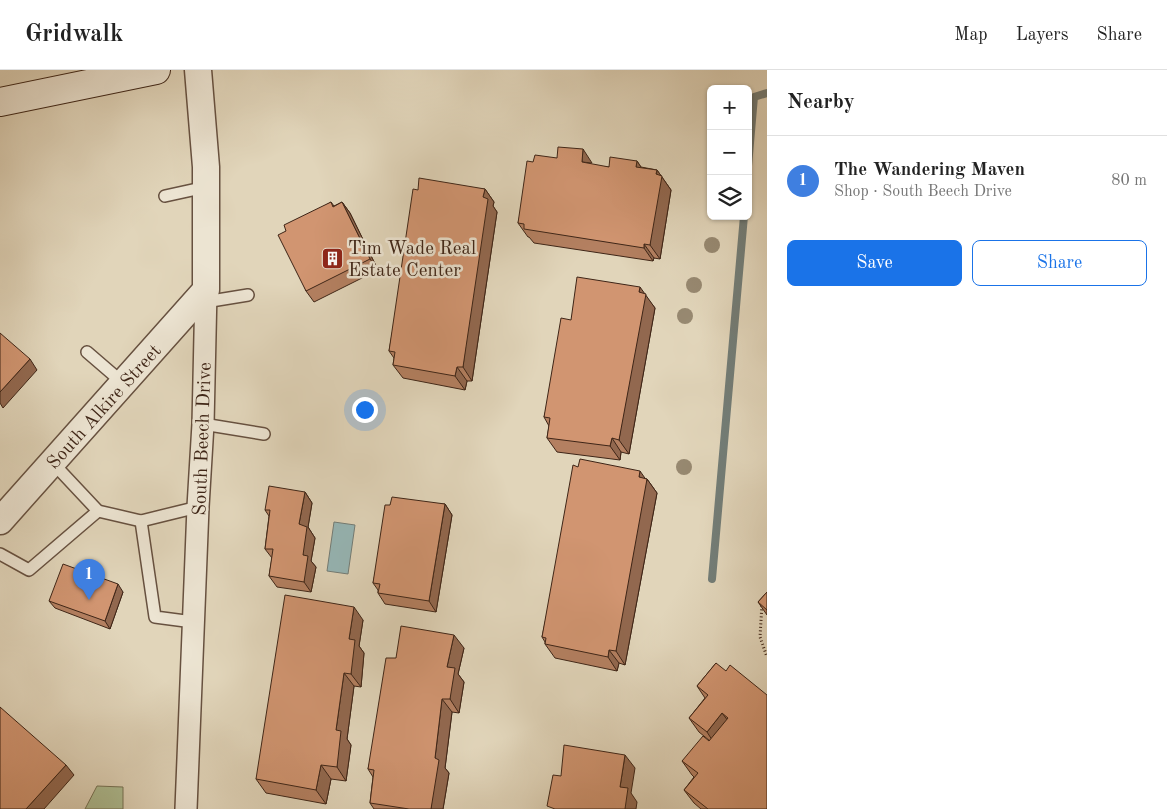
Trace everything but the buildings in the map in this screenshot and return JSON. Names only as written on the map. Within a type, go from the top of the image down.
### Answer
[{"type":"main road","points":[[0,102],[156,70]]},
{"type":"street","name":"South Beech Drive","points":[[186,809],[203,424],[206,167],[198,70]]},
{"type":"street","name":"South Alkire Street","points":[[0,521],[123,383],[205,296]]},
{"type":"lane","points":[[165,196],[206,187]]},
{"type":"lane","points":[[205,296],[248,296]]},
{"type":"lane","points":[[87,352],[123,383]]},
{"type":"lane","points":[[203,424],[264,434]]},
{"type":"lane","points":[[52,462],[98,511],[141,521],[198,507]]},
{"type":"lane","points":[[0,554],[29,570],[98,511]]},
{"type":"lane","points":[[141,521],[155,617],[193,622]]},
{"type":"path","points":[[767,597],[762,604],[760,637],[767,656]]},
{"type":"green space","points":[[97,786],[123,787],[123,809],[85,809]]},
{"type":"water","points":[[334,522],[355,525],[348,574],[327,571]]},
{"type":"waterway","points":[[751,130],[754,97],[767,93]]},
{"type":"waterway","points":[[712,579],[744,220]]},
{"type":"place","name":"Tim Wade Real Estate Center","points":[[332,258]]},
{"type":"place","name":"The Wandering Maven","points":[[89,600]]}]
